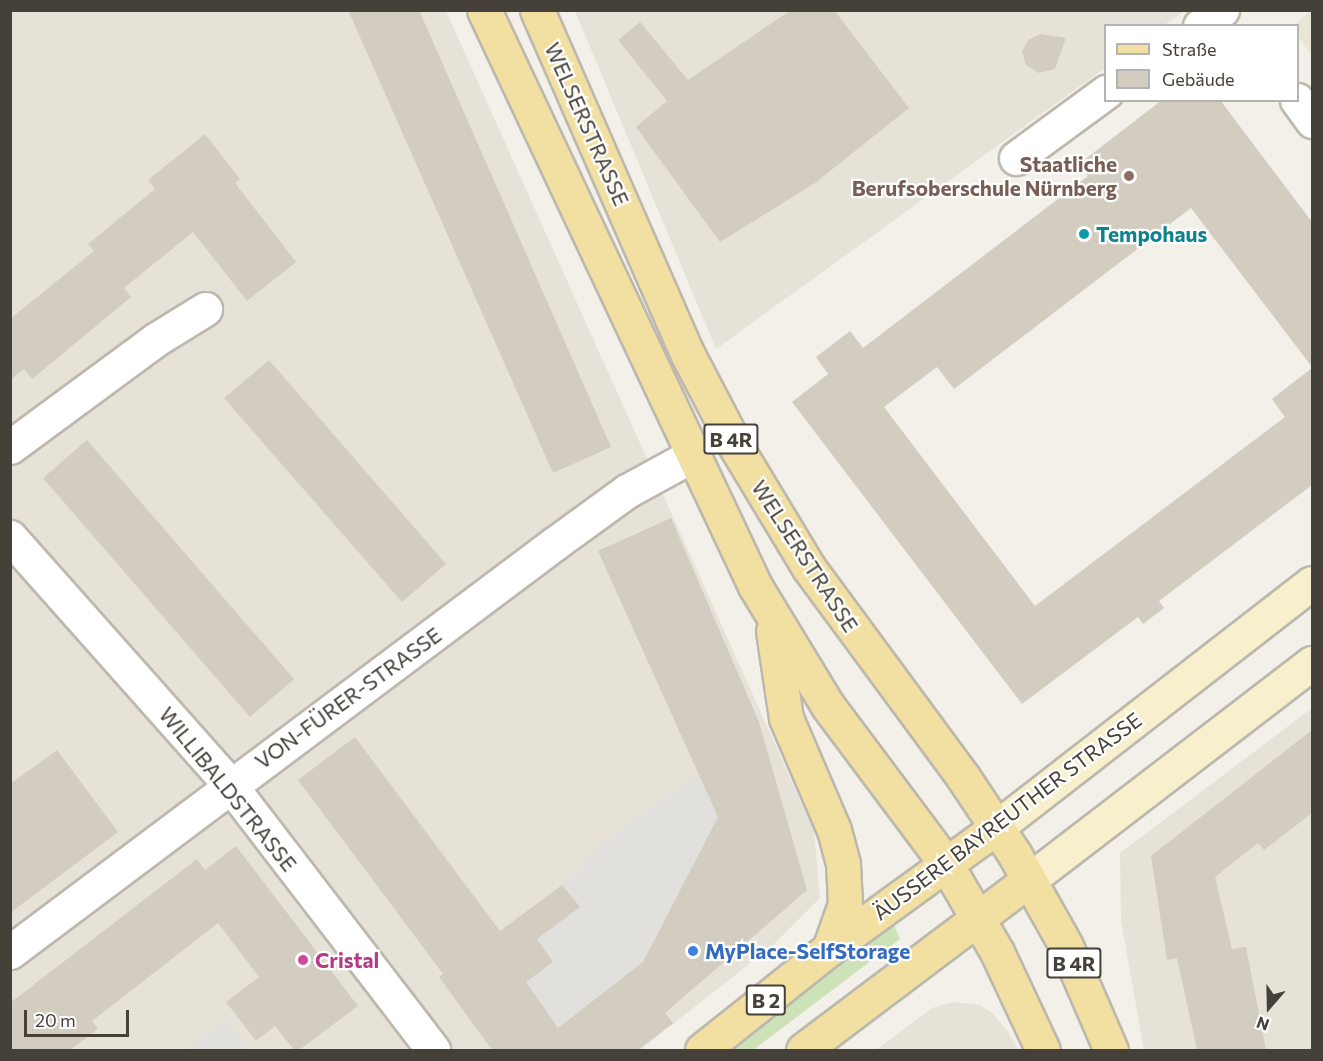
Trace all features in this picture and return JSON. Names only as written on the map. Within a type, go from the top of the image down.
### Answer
[{"type":"main road","name":"WELSERSTRASSE","points":[[484,10],[693,455],[771,615],[828,706],[946,864]]},
{"type":"main road","name":"WELSERSTRASSE","points":[[537,10],[688,355],[736,447],[814,576],[997,827],[1029,880]]},
{"type":"main road","name":"ÄUSSERE BAYREUTHER STRASSE","points":[[702,1050],[829,949],[997,827],[1312,582]]},
{"type":"main road","points":[[771,615],[786,718],[834,830],[843,864],[846,904],[829,949]]},
{"type":"main road","points":[[803,1050],[1312,663]]},
{"type":"main road","name":"B 4R","points":[[946,864],[977,917],[1043,1050]]},
{"type":"main road","name":"B 4R","points":[[1029,880],[1066,946],[1111,1050]]},
{"type":"street","points":[[1203,24],[1221,10]]},
{"type":"street","points":[[1226,10],[1237,24]]},
{"type":"street","points":[[1016,158],[1104,93]]},
{"type":"street","points":[[1298,102],[1312,122]]},
{"type":"street","points":[[10,447],[155,340],[205,309]]},
{"type":"street","name":"VON-FÜRER-STRASSE","points":[[10,952],[230,785],[627,491],[693,455]]},
{"type":"street","name":"WILLIBALDSTRASSE","points":[[10,537],[230,785],[433,1050]]},
{"type":"shaded area","points":[[1312,10],[1312,56],[1299,37],[1299,24],[1294,24]]},
{"type":"shaded area","points":[[10,11],[446,11],[814,831],[820,898],[772,946],[640,1050],[11,1050]]},
{"type":"shaded area","points":[[575,11],[1185,11],[1166,24],[1104,24],[1104,69],[716,349]]},
{"type":"shaded area","points":[[1312,708],[1312,1050],[1144,1050],[1121,921],[1120,853]]},
{"type":"shaded area","points":[[697,774],[718,817],[635,976],[631,971],[558,1028],[526,982],[553,962],[537,939],[579,907],[562,885],[603,842]]},
{"type":"shaded area","points":[[953,1002],[980,1005],[992,1013],[1007,1030],[1018,1050],[876,1050],[932,1008]]},
{"type":"shaded area","points":[[225,1020],[249,1050],[185,1050]]},
{"type":"green space","points":[[894,925],[900,939],[753,1050],[729,1050]]},
{"type":"building","points":[[348,10],[419,10],[611,447],[553,473]]},
{"type":"building","points":[[791,10],[834,10],[909,108],[815,183],[720,242],[636,127],[667,101],[618,40],[640,22],[688,80]]},
{"type":"building","points":[[1041,34],[1066,38],[1055,69],[1039,73],[1026,65],[1022,52],[1028,40]]},
{"type":"building","points":[[1159,102],[1222,102],[1312,222],[1312,367],[1191,208],[954,389],[937,367],[884,407],[1035,606],[1285,417],[1272,399],[1312,368],[1312,485],[1159,601],[1164,608],[1143,624],[1138,617],[1022,704],[792,402],[828,374],[816,357],[850,331],[863,348],[1088,176],[1079,164]]},
{"type":"building","points":[[205,134],[240,179],[235,183],[296,262],[247,301],[193,232],[124,288],[131,297],[32,379],[24,369],[10,380],[10,319],[94,251],[88,244],[155,189],[148,180]]},
{"type":"building","points":[[269,360],[446,564],[402,602],[224,398]]},
{"type":"building","points":[[87,440],[294,679],[250,717],[43,478]]},
{"type":"building","points":[[671,518],[759,722],[807,890],[665,1013],[673,1023],[638,1050],[492,1050],[439,977],[443,974],[298,780],[355,737],[500,931],[562,885],[580,907],[537,939],[553,962],[526,982],[558,1028],[643,962],[718,817],[598,551]]},
{"type":"building","points":[[1312,730],[1312,813],[1264,850],[1258,843],[1215,877],[1232,949],[1246,947],[1266,1050],[1197,1050],[1177,958],[1167,960],[1151,856]]},
{"type":"building","points":[[57,750],[118,832],[10,913],[10,784]]},
{"type":"building","points":[[236,846],[358,1006],[299,1050],[294,1050],[275,1026],[256,1041],[226,1002],[259,977],[218,923],[92,1021],[98,1029],[70,1050],[10,1050],[10,1003],[197,859],[205,870]]},
{"type":"place","name":"Staatliche Berufsoberschule Nürnberg","points":[[1129,176]]},
{"type":"place","name":"Tempohaus","points":[[1084,234]]},
{"type":"place","name":"MyPlace-SelfStorage","points":[[693,951]]},
{"type":"place","name":"Cristal","points":[[303,960]]}]
